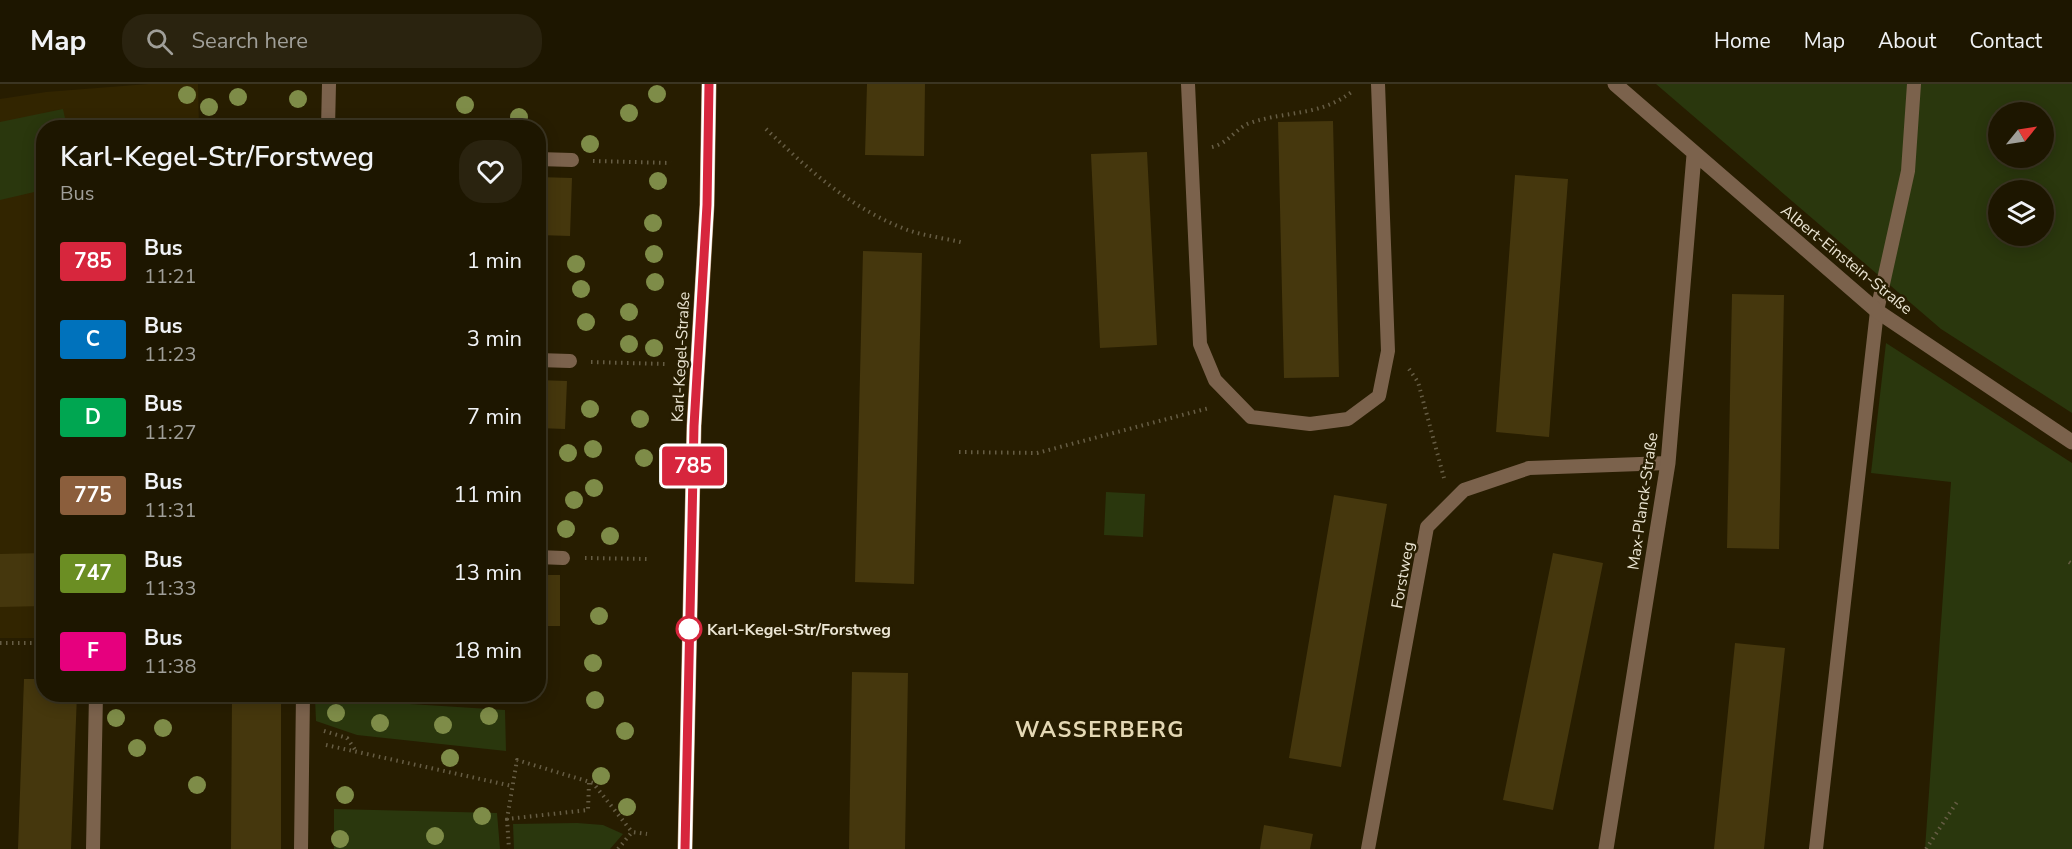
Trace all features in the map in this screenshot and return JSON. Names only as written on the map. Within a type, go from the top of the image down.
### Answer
[{"type":"street","name":"Karl-Kegel-Straße","points":[[685,849],[694,426],[707,205],[709,84]]},
{"type":"street","name":"Albert-Einstein-Straße","points":[[1615,84],[1694,155],[1877,310],[2072,442]]},
{"type":"street","name":"Max-Planck-Straße","points":[[1606,849],[1668,463],[1694,155]]},
{"type":"lane","points":[[328,120],[329,84]]},
{"type":"lane","points":[[1188,84],[1200,344],[1215,380],[1251,417],[1310,424],[1348,419],[1379,396],[1388,351],[1378,84]]},
{"type":"lane","points":[[1816,849],[1877,310],[1908,171],[1914,84]]},
{"type":"lane","points":[[546,159],[572,160]]},
{"type":"lane","points":[[546,360],[570,361]]},
{"type":"lane","name":"Forstweg","points":[[1368,849],[1427,527],[1464,490],[1529,468],[1668,463]]},
{"type":"lane","points":[[546,557],[564,558]]},
{"type":"lane","points":[[93,849],[96,702]]},
{"type":"lane","points":[[301,849],[303,702]]},
{"type":"path","points":[[1191,152],[1219,145],[1248,123],[1324,109],[1338,102],[1360,84]]},
{"type":"path","points":[[766,129],[808,169],[846,198],[875,216],[907,230],[964,243]]},
{"type":"path","points":[[572,160],[671,163]]},
{"type":"path","points":[[1388,351],[1407,365],[1418,382],[1445,483],[1464,490]]},
{"type":"path","points":[[570,361],[665,364]]},
{"type":"path","points":[[958,452],[1037,453],[1233,401]]},
{"type":"path","points":[[564,558],[647,559]]},
{"type":"path","points":[[0,644],[36,644]]},
{"type":"path","points":[[303,725],[347,738],[357,752]]},
{"type":"path","points":[[343,749],[513,786]]},
{"type":"path","points":[[509,849],[507,819],[517,760],[583,778],[593,783],[632,832],[647,834]]},
{"type":"path","points":[[507,819],[588,810],[589,783]]},
{"type":"path","points":[[1926,849],[1957,802]]},
{"type":"path","points":[[618,849],[632,832]]},
{"type":"shaded area","points":[[148,84],[198,84],[199,120],[36,120],[36,638],[0,638],[0,99],[46,92]]},
{"type":"green space","points":[[1656,84],[2072,84],[2072,413],[1941,329]]},
{"type":"green space","points":[[63,109],[65,120],[36,120],[36,192],[0,200],[0,122]]},
{"type":"green space","points":[[1886,343],[2072,463],[2072,849],[1925,849],[1951,482],[1871,473]]},
{"type":"green space","points":[[1106,492],[1145,494],[1143,537],[1104,535]]},
{"type":"green space","points":[[315,702],[378,702],[505,710],[506,751],[357,735],[316,721]]},
{"type":"green space","points":[[334,809],[497,813],[500,849],[334,849]]},
{"type":"green space","points":[[513,824],[603,825],[623,834],[610,849],[514,849]]},
{"type":"building","points":[[867,84],[925,84],[924,156],[865,155]]},
{"type":"building","points":[[1333,121],[1339,377],[1284,378],[1278,122]]},
{"type":"building","points":[[1147,152],[1157,345],[1100,348],[1091,154]]},
{"type":"building","points":[[1515,175],[1568,179],[1549,437],[1496,432]]},
{"type":"building","points":[[546,177],[572,178],[570,236],[546,235]]},
{"type":"building","points":[[863,251],[922,253],[914,584],[855,582]]},
{"type":"building","points":[[1732,294],[1784,295],[1779,549],[1727,548]]},
{"type":"building","points":[[546,380],[567,381],[565,429],[546,428]]},
{"type":"building","points":[[1334,495],[1387,504],[1341,767],[1289,758]]},
{"type":"building","points":[[36,553],[36,606],[0,607],[0,554]]},
{"type":"building","points":[[1553,553],[1603,563],[1553,810],[1503,800]]},
{"type":"building","points":[[546,575],[560,575],[560,626],[546,626]]},
{"type":"building","points":[[1735,643],[1785,648],[1764,849],[1714,849]]},
{"type":"building","points":[[852,672],[908,673],[905,849],[849,849]]},
{"type":"building","points":[[24,679],[36,679],[36,702],[77,702],[71,849],[18,849]]},
{"type":"building","points":[[232,702],[281,702],[281,849],[231,849]]},
{"type":"building","points":[[1264,825],[1313,834],[1310,849],[1260,849]]},
{"type":"bus line","name":"785","points":[[685,849],[694,426],[707,205],[709,84]]},
{"type":"place","name":"Karl-Kegel-Str/Forstweg","points":[[689,629]]},
{"type":"district","name":"WASSERBERG","points":[[1100,729]]}]
